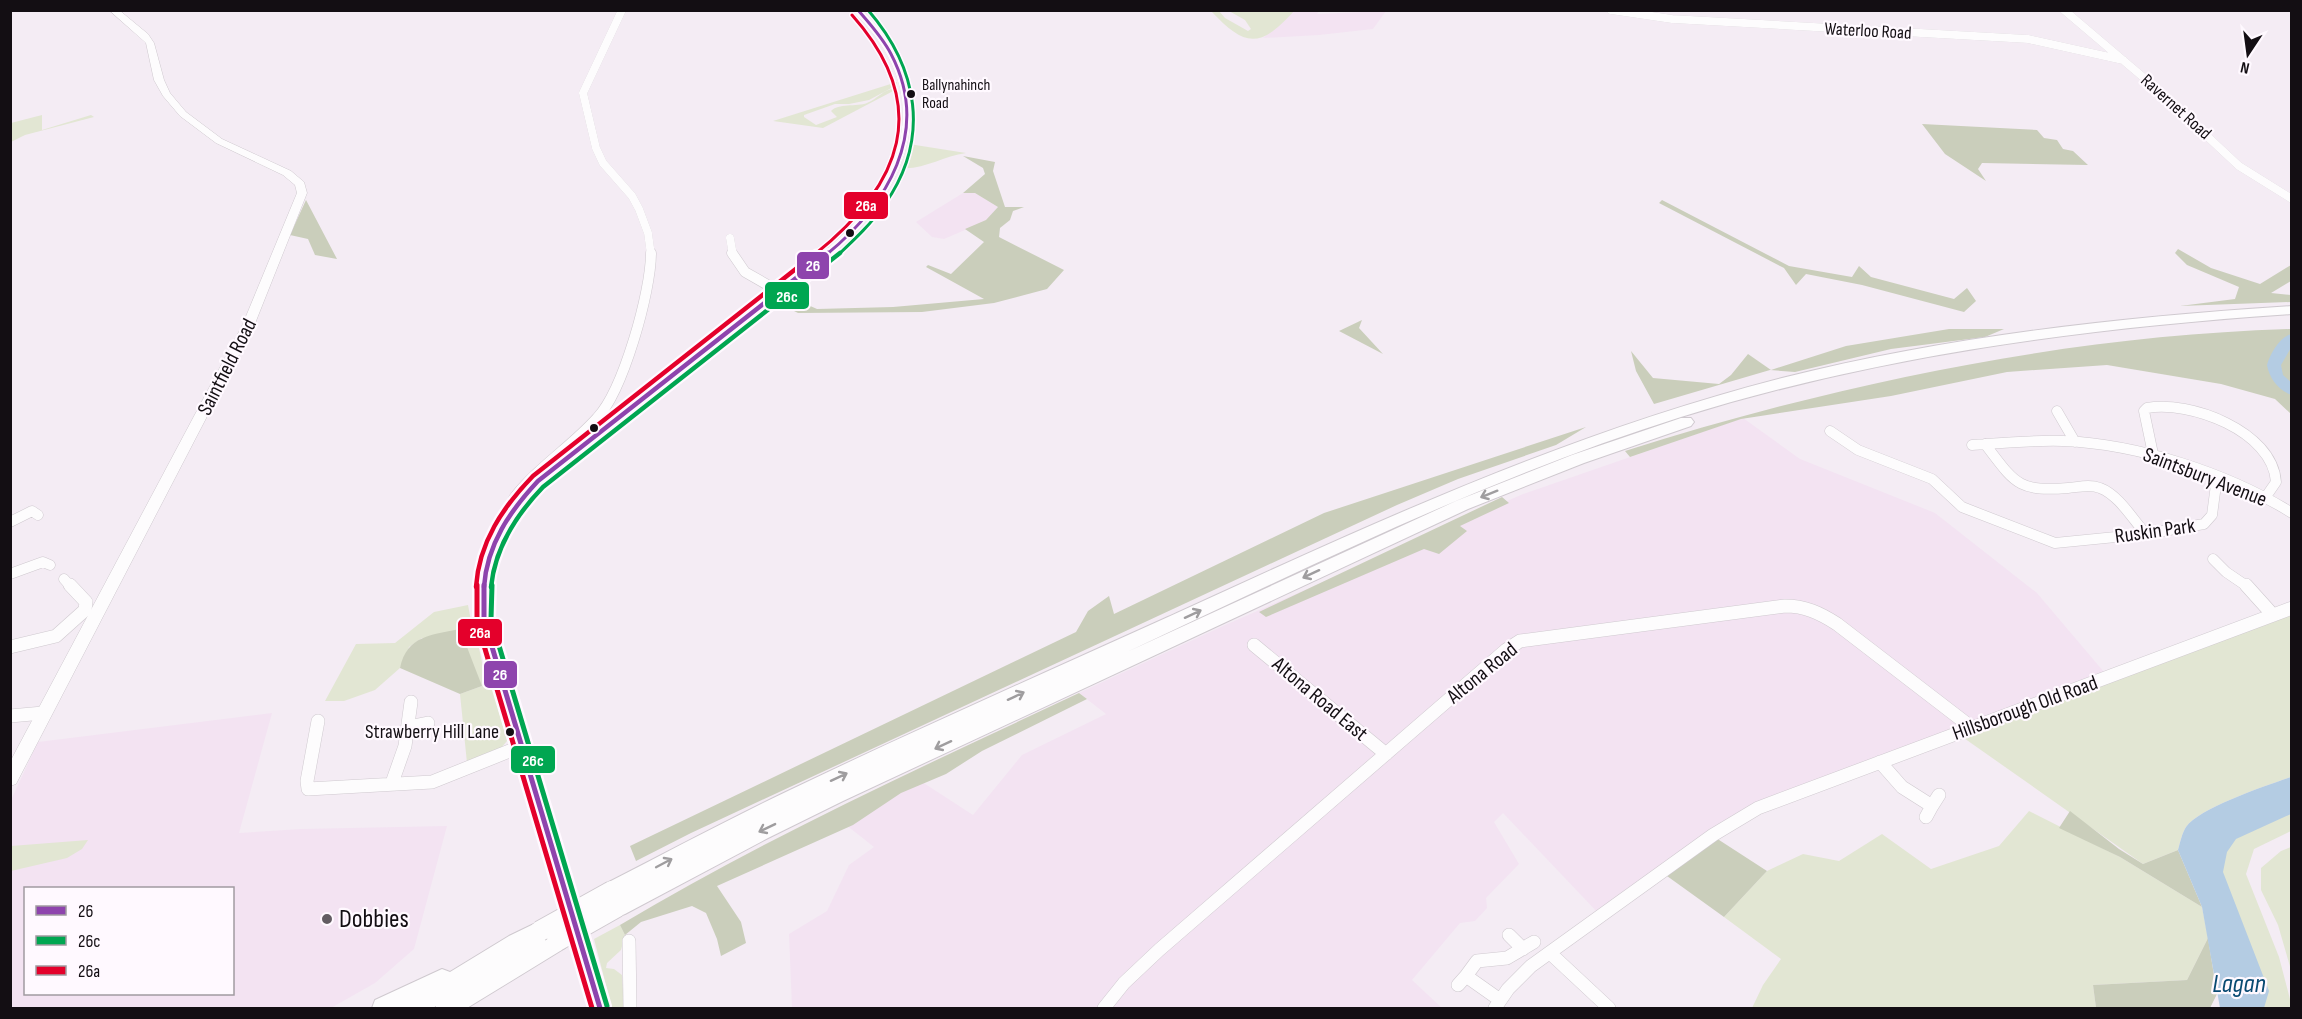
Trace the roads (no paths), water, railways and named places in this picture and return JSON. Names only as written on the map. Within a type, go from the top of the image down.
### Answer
[{"type":"highway","points":[[447,1008],[614,899],[797,796],[1398,519],[1485,482],[1642,424],[1784,383],[1947,348],[2139,321],[2292,310]]},
{"type":"highway","points":[[614,899],[1462,505],[1523,480],[1696,418],[1768,398],[1942,360],[2125,333],[2292,320]]},
{"type":"highway","points":[[383,1008],[517,943],[547,941]]},
{"type":"highway","points":[[468,1008],[547,941]]},
{"type":"highway","points":[[413,1008],[517,943]]},
{"type":"main road","name":"Saintfield Road","points":[[10,779],[248,326],[302,193],[300,184],[287,173],[219,141],[183,114],[166,94],[159,80],[150,43],[145,36],[113,10]]},
{"type":"street","points":[[512,509],[511,503],[526,482],[600,415],[614,397],[647,283],[650,249],[640,210],[628,191],[602,161],[584,105],[583,93],[622,10]]},
{"type":"street","points":[[600,1008],[484,620],[482,608],[494,542],[502,523],[512,509],[538,481],[829,253],[874,207],[891,181],[902,154],[908,125],[906,96],[903,79],[889,46],[857,10]]},
{"type":"street","name":"Waterloo Road","points":[[1611,10],[1672,19],[2028,39],[2123,60]]},
{"type":"street","name":"Ravernet Road","points":[[2064,10],[2123,60],[2239,166],[2292,199]]},
{"type":"street","points":[[730,238],[729,245],[738,267],[780,292]]},
{"type":"street","points":[[2153,454],[2144,411],[2147,408],[2165,406],[2179,408],[2225,420],[2250,435],[2266,454],[2277,481],[2276,488],[2265,498]]},
{"type":"street","points":[[2057,411],[2075,442]]},
{"type":"street","name":"Ruskin Park","points":[[1830,431],[1858,450],[1932,479],[1962,507],[2055,543],[2146,534],[2204,524],[2212,515],[2217,477]]},
{"type":"street","name":"Saintsbury Avenue","points":[[1972,445],[2075,442],[2109,445],[2153,454],[2217,477],[2265,498],[2292,513]]},
{"type":"street","points":[[1985,444],[2015,481],[2030,489],[2089,486],[2106,491],[2146,534]]},
{"type":"street","points":[[10,522],[35,510]]},
{"type":"street","points":[[2213,559],[2226,572],[2245,584],[2273,615]]},
{"type":"street","points":[[10,574],[47,560]]},
{"type":"street","points":[[10,647],[57,640],[85,610],[86,602],[64,579]]},
{"type":"street","name":"Altona Road","points":[[1104,1008],[1124,983],[1159,950],[1506,650],[1520,641],[1785,606],[1804,606],[1824,615],[1971,727]]},
{"type":"street","name":"Hillsborough Old Road","points":[[1550,953],[1713,835],[1758,808],[2292,608]]},
{"type":"street","name":"Altona Road East","points":[[1254,645],[1386,754]]},
{"type":"street","points":[[392,783],[405,746],[411,702]]},
{"type":"street","points":[[10,716],[43,713]]},
{"type":"street","points":[[318,721],[307,781],[308,789],[432,782],[522,746]]},
{"type":"street","points":[[408,727],[428,723]]},
{"type":"street","points":[[1880,762],[1902,787],[1932,806]]},
{"type":"street","points":[[1509,934],[1528,946],[1507,958],[1477,961],[1462,980],[1497,1004],[1517,979],[1550,953],[1609,1008]]},
{"type":"street","points":[[628,941],[630,1008]]},
{"type":"water","name":"Lagan","points":[[2291,777],[2291,814],[2236,839],[2227,852],[2223,872],[2269,991],[2264,1008],[2220,1008],[2202,907],[2178,850],[2181,838],[2186,827],[2205,812]]},
{"type":"waterway","points":[[2291,338],[2275,359],[2274,365],[2278,377],[2292,391]]},
{"type":"place","name":"Ballynahinch Road","points":[[911,94]]},
{"type":"place","name":"Strawberry Hill Lane","points":[[510,732]]},
{"type":"place","name":"Dobbies","points":[[327,919]]}]
